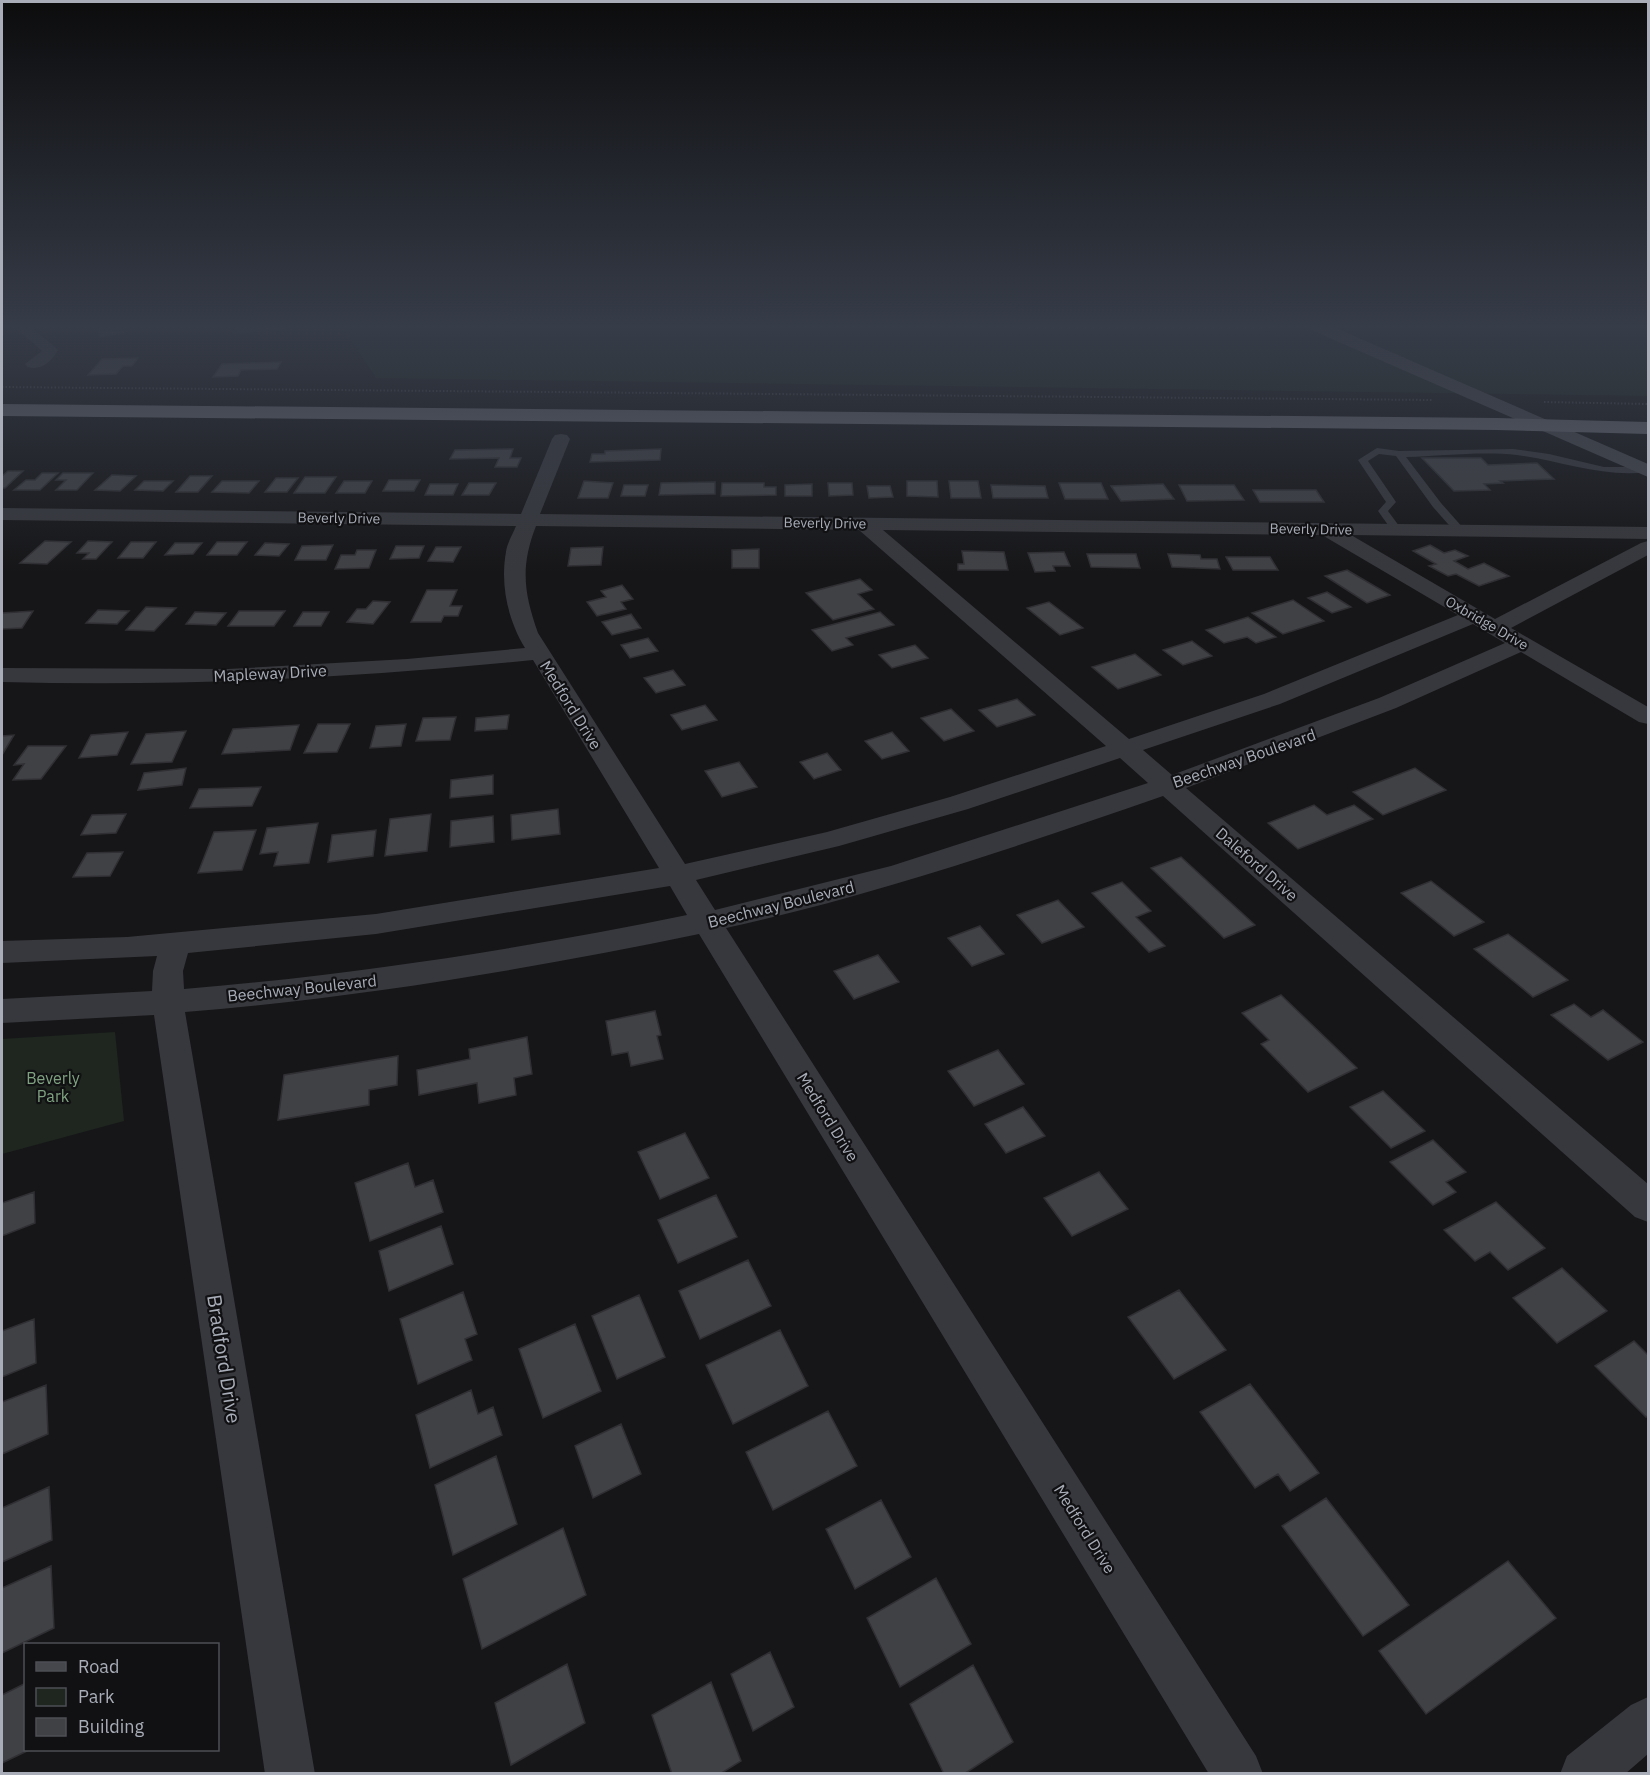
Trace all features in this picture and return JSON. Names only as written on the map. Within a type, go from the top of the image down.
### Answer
[{"type":"highway","points":[[2,410],[1262,422],[1463,415],[1484,408]]},
{"type":"highway","points":[[1262,422],[1543,410],[1574,415],[1648,414]]},
{"type":"highway","points":[[1543,410],[1648,428]]},
{"type":"street","points":[[1526,408],[1543,410],[1647,470]]},
{"type":"street","name":"Medford Drive","points":[[561,439],[516,551],[517,604],[527,633],[1238,1773]]},
{"type":"street","name":"Beverly Drive","points":[[2,514],[1648,533]]},
{"type":"street","name":"Daleford Drive","points":[[864,524],[1125,748],[1648,1206]]},
{"type":"street","name":"Oxbridge Drive","points":[[1326,529],[1648,717]]},
{"type":"street","points":[[2,952],[127,948],[376,924],[677,875],[890,823],[958,803],[1283,695],[1485,622],[1648,547]]},
{"type":"street","name":"Beechway Boulevard","points":[[2,1011],[100,1009],[371,981],[482,964],[706,922],[922,867],[995,845],[1338,724],[1523,643]]},
{"type":"street","name":"Mapleway Drive","points":[[2,675],[228,676],[406,666],[539,653]]},
{"type":"street","name":"Bradford Drive","points":[[175,944],[168,971],[168,1002],[290,1773]]},
{"type":"street","points":[[1585,1773],[1648,1722]]},
{"type":"lane","points":[[1397,530],[1383,511],[1391,502],[1363,460],[1377,452],[1399,454],[1513,452],[1549,457],[1604,470],[1647,470]]},
{"type":"lane","points":[[1399,454],[1437,505],[1460,531]]},
{"type":"path","points":[[1543,410],[1581,408]]},
{"type":"green space","name":"Beverly Park","points":[[115,1032],[124,1121],[2,1154],[2,1039]]},
{"type":"building","points":[[513,449],[510,458],[521,458],[517,467],[495,467],[499,458],[450,459],[455,450]]},
{"type":"building","points":[[661,449],[660,460],[590,462],[592,454],[605,454],[605,451]]},
{"type":"building","points":[[1422,458],[1481,458],[1488,465],[1537,463],[1554,479],[1500,481],[1503,483],[1484,484],[1490,490],[1454,491]]},
{"type":"building","points":[[8,471],[23,471],[5,488],[2,488],[2,476]]},
{"type":"building","points":[[42,473],[58,473],[40,490],[14,490],[26,480],[35,480]]},
{"type":"building","points":[[63,473],[93,473],[77,490],[56,490],[66,480],[56,480]]},
{"type":"building","points":[[112,475],[136,476],[120,491],[95,490]]},
{"type":"building","points":[[190,476],[212,476],[198,492],[176,492]]},
{"type":"building","points":[[305,477],[336,477],[325,493],[294,493]]},
{"type":"building","points":[[276,478],[298,478],[287,492],[265,492]]},
{"type":"building","points":[[389,480],[420,480],[414,491],[383,491]]},
{"type":"building","points":[[144,481],[173,481],[163,491],[135,490]]},
{"type":"building","points":[[222,481],[259,481],[249,493],[212,492]]},
{"type":"building","points":[[344,481],[372,481],[365,493],[336,493]]},
{"type":"building","points":[[584,481],[613,483],[608,498],[578,498]]},
{"type":"building","points":[[907,481],[937,481],[938,497],[907,496]]},
{"type":"building","points":[[949,481],[978,481],[981,498],[951,498]]},
{"type":"building","points":[[715,482],[715,494],[659,495],[661,483]]},
{"type":"building","points":[[469,483],[496,483],[489,495],[462,495]]},
{"type":"building","points":[[722,483],[764,483],[764,487],[776,487],[776,495],[721,496]]},
{"type":"building","points":[[828,483],[852,483],[853,495],[829,496]]},
{"type":"building","points":[[1059,483],[1101,483],[1108,499],[1065,499]]},
{"type":"building","points":[[430,484],[458,484],[453,495],[425,495]]},
{"type":"building","points":[[812,484],[812,496],[785,496],[785,485]]},
{"type":"building","points":[[1163,484],[1174,499],[1121,501],[1111,486]]},
{"type":"building","points":[[624,485],[648,485],[645,496],[621,496]]},
{"type":"building","points":[[991,485],[1045,486],[1048,498],[993,498]]},
{"type":"building","points":[[1179,485],[1234,485],[1244,500],[1187,501]]},
{"type":"building","points":[[867,486],[890,486],[893,497],[869,498]]},
{"type":"building","points":[[1253,490],[1316,490],[1324,502],[1260,502]]},
{"type":"building","points":[[45,541],[71,542],[47,564],[20,563]]},
{"type":"building","points":[[88,541],[112,542],[96,559],[83,559],[89,553],[77,553]]},
{"type":"building","points":[[131,542],[156,542],[143,558],[118,558]]},
{"type":"building","points":[[217,542],[247,542],[237,555],[207,555]]},
{"type":"building","points":[[175,543],[202,543],[193,554],[165,555]]},
{"type":"building","points":[[265,543],[289,544],[279,556],[255,555]]},
{"type":"building","points":[[333,545],[326,560],[295,560],[302,546]]},
{"type":"building","points":[[1430,545],[1444,553],[1455,550],[1468,556],[1454,561],[1468,569],[1484,563],[1509,576],[1479,586],[1456,574],[1448,576],[1429,566],[1436,564],[1413,551]]},
{"type":"building","points":[[396,546],[424,546],[419,558],[390,559]]},
{"type":"building","points":[[436,547],[461,547],[453,562],[428,561]]},
{"type":"building","points":[[603,547],[601,565],[568,566],[571,548]]},
{"type":"building","points":[[759,549],[759,568],[732,568],[732,550]]},
{"type":"building","points":[[357,550],[376,550],[369,568],[335,569],[341,555],[355,555]]},
{"type":"building","points":[[962,551],[1004,552],[1008,570],[958,570],[958,564],[964,564]]},
{"type":"building","points":[[1064,552],[1070,566],[1053,566],[1055,571],[1035,572],[1028,553]]},
{"type":"building","points":[[1087,554],[1136,554],[1140,568],[1091,567]]},
{"type":"building","points":[[1168,554],[1200,555],[1201,559],[1217,559],[1220,569],[1172,567]]},
{"type":"building","points":[[1226,557],[1270,557],[1278,570],[1233,570]]},
{"type":"building","points":[[1347,570],[1390,595],[1367,603],[1325,576]]},
{"type":"building","points":[[860,579],[872,590],[858,594],[874,609],[833,620],[806,593]]},
{"type":"building","points":[[622,585],[633,599],[621,602],[626,609],[597,616],[587,602],[606,597],[601,591]]},
{"type":"building","points":[[427,590],[457,590],[450,606],[462,606],[458,616],[444,616],[441,622],[411,622]]},
{"type":"building","points":[[1327,592],[1351,607],[1332,613],[1308,598]]},
{"type":"building","points":[[1293,600],[1324,621],[1283,634],[1252,613]]},
{"type":"building","points":[[373,601],[390,602],[373,624],[347,622],[357,609],[366,609]]},
{"type":"building","points":[[1049,602],[1083,628],[1060,635],[1027,608]]},
{"type":"building","points":[[146,607],[176,608],[154,631],[126,630]]},
{"type":"building","points":[[98,610],[129,611],[117,624],[86,623]]},
{"type":"building","points":[[33,611],[22,628],[2,629],[2,613]]},
{"type":"building","points":[[239,611],[285,611],[274,626],[228,626]]},
{"type":"building","points":[[195,612],[226,613],[216,625],[186,624]]},
{"type":"building","points":[[303,612],[329,612],[321,626],[294,626]]},
{"type":"building","points":[[880,612],[894,625],[846,638],[853,645],[832,651],[812,630]]},
{"type":"building","points":[[631,614],[641,628],[612,635],[602,622]]},
{"type":"building","points":[[1248,617],[1276,637],[1256,643],[1247,637],[1224,643],[1206,630]]},
{"type":"building","points":[[648,638],[658,651],[630,658],[621,645]]},
{"type":"building","points":[[1192,641],[1212,656],[1183,665],[1163,650]]},
{"type":"building","points":[[915,645],[928,658],[892,668],[879,655]]},
{"type":"building","points":[[1135,654],[1161,675],[1118,689],[1092,667]]},
{"type":"building","points":[[673,670],[685,685],[656,693],[644,678]]},
{"type":"building","points":[[1017,699],[1035,715],[997,727],[979,710]]},
{"type":"building","points":[[705,705],[717,720],[682,730],[671,715]]},
{"type":"building","points":[[951,709],[974,731],[944,741],[921,718]]},
{"type":"building","points":[[509,715],[507,729],[475,731],[476,718]]},
{"type":"building","points":[[456,717],[450,740],[416,741],[423,718]]},
{"type":"building","points":[[318,724],[350,724],[337,752],[304,753]]},
{"type":"building","points":[[406,724],[401,746],[370,748],[376,726]]},
{"type":"building","points":[[299,725],[290,750],[222,754],[233,729]]},
{"type":"building","points":[[186,731],[172,762],[131,764],[146,734]]},
{"type":"building","points":[[128,732],[117,755],[79,758],[91,735]]},
{"type":"building","points":[[892,732],[909,751],[882,759],[865,741]]},
{"type":"building","points":[[14,735],[2,755],[2,736]]},
{"type":"building","points":[[28,746],[66,746],[41,779],[13,780],[24,764],[14,765]]},
{"type":"building","points":[[827,753],[841,770],[814,779],[800,762]]},
{"type":"building","points":[[739,762],[757,787],[722,797],[705,771]]},
{"type":"building","points":[[186,768],[182,785],[138,790],[144,773]]},
{"type":"building","points":[[1415,768],[1446,790],[1383,815],[1353,792]]},
{"type":"building","points":[[493,775],[493,794],[450,798],[451,780]]},
{"type":"building","points":[[261,787],[252,806],[190,808],[199,789]]},
{"type":"building","points":[[1314,805],[1327,815],[1354,805],[1373,819],[1298,849],[1268,823]]},
{"type":"building","points":[[558,809],[560,834],[512,840],[511,815]]},
{"type":"building","points":[[126,814],[116,833],[81,835],[92,815]]},
{"type":"building","points":[[431,814],[427,851],[385,856],[390,819]]},
{"type":"building","points":[[493,816],[494,842],[450,847],[451,821]]},
{"type":"building","points":[[318,823],[309,863],[274,866],[278,852],[260,854],[267,828]]},
{"type":"building","points":[[256,830],[242,870],[198,873],[214,832]]},
{"type":"building","points":[[376,830],[373,856],[328,862],[332,835]]},
{"type":"building","points":[[123,852],[110,876],[73,877],[87,853]]},
{"type":"building","points":[[1181,857],[1255,925],[1224,938],[1151,868]]},
{"type":"building","points":[[1431,881],[1484,922],[1454,936],[1401,893]]},
{"type":"building","points":[[1122,882],[1151,911],[1136,917],[1165,946],[1149,952],[1092,893]]},
{"type":"building","points":[[1058,900],[1084,927],[1042,943],[1017,915]]},
{"type":"building","points":[[980,926],[1004,954],[972,966],[948,938]]},
{"type":"building","points":[[1508,934],[1568,980],[1533,997],[1474,949]]},
{"type":"building","points":[[878,955],[899,982],[854,999],[834,971]]},
{"type":"building","points":[[1281,995],[1357,1068],[1308,1092],[1261,1044],[1269,1040],[1242,1013]]},
{"type":"building","points":[[1574,1004],[1591,1017],[1603,1010],[1643,1042],[1608,1060],[1551,1015]]},
{"type":"building","points":[[655,1011],[661,1035],[657,1036],[663,1059],[631,1066],[628,1052],[612,1055],[606,1021]]},
{"type":"building","points":[[527,1037],[532,1074],[514,1078],[516,1095],[479,1103],[477,1083],[419,1095],[417,1070],[470,1059],[469,1049]]},
{"type":"building","points":[[998,1050],[1024,1084],[974,1106],[948,1071]]},
{"type":"building","points":[[398,1056],[397,1085],[369,1090],[369,1105],[278,1120],[284,1075]]},
{"type":"building","points":[[1383,1091],[1425,1131],[1391,1148],[1350,1107]]},
{"type":"building","points":[[1023,1107],[1045,1136],[1006,1153],[985,1124]]},
{"type":"building","points":[[685,1133],[709,1178],[660,1199],[638,1152]]},
{"type":"building","points":[[1433,1140],[1466,1172],[1446,1182],[1456,1192],[1433,1205],[1390,1162]]},
{"type":"building","points":[[408,1163],[415,1187],[433,1180],[443,1212],[370,1241],[355,1183]]},
{"type":"building","points":[[1099,1172],[1128,1209],[1072,1236],[1044,1198]]},
{"type":"building","points":[[34,1192],[35,1223],[2,1236],[2,1203]]},
{"type":"building","points":[[716,1195],[737,1237],[678,1263],[658,1220]]},
{"type":"building","points":[[1496,1202],[1545,1248],[1508,1270],[1490,1252],[1475,1261],[1444,1230]]},
{"type":"building","points":[[441,1226],[453,1264],[389,1291],[379,1251]]},
{"type":"building","points":[[748,1260],[771,1306],[700,1339],[679,1291]]},
{"type":"building","points":[[1562,1268],[1607,1311],[1557,1343],[1513,1298]]},
{"type":"building","points":[[1179,1290],[1226,1350],[1174,1379],[1128,1317]]},
{"type":"building","points":[[463,1292],[477,1334],[465,1339],[472,1360],[418,1384],[400,1319]]},
{"type":"building","points":[[639,1295],[665,1357],[617,1379],[592,1316]]},
{"type":"building","points":[[34,1319],[36,1363],[2,1377],[2,1331]]},
{"type":"building","points":[[575,1324],[601,1391],[543,1418],[519,1349]]},
{"type":"building","points":[[780,1330],[808,1386],[733,1424],[706,1365]]},
{"type":"building","points":[[1634,1341],[1648,1355],[1648,1416],[1646,1417],[1595,1366]]},
{"type":"building","points":[[1250,1384],[1319,1473],[1290,1491],[1278,1474],[1255,1488],[1200,1412]]},
{"type":"building","points":[[46,1385],[48,1434],[2,1454],[2,1402]]},
{"type":"building","points":[[471,1390],[478,1414],[493,1407],[502,1435],[430,1468],[416,1415]]},
{"type":"building","points":[[828,1411],[857,1466],[773,1510],[746,1452]]},
{"type":"building","points":[[621,1424],[641,1474],[593,1498],[575,1446]]},
{"type":"building","points":[[496,1456],[517,1524],[453,1555],[435,1485]]},
{"type":"building","points":[[49,1487],[52,1540],[2,1562],[2,1508]]},
{"type":"building","points":[[1326,1498],[1409,1605],[1363,1636],[1282,1526]]},
{"type":"building","points":[[881,1500],[911,1557],[855,1589],[826,1529]]},
{"type":"building","points":[[563,1528],[586,1595],[482,1649],[463,1579]]},
{"type":"building","points":[[1508,1561],[1556,1618],[1426,1714],[1379,1651]]},
{"type":"building","points":[[51,1566],[54,1628],[2,1653],[2,1588]]},
{"type":"building","points":[[936,1578],[971,1644],[900,1687],[867,1618]]},
{"type":"building","points":[[770,1652],[794,1707],[753,1731],[731,1674]]},
{"type":"building","points":[[567,1664],[585,1723],[511,1765],[495,1703]]},
{"type":"building","points":[[973,1665],[1013,1742],[964,1774],[944,1774],[910,1704]]},
{"type":"building","points":[[711,1682],[741,1761],[720,1774],[672,1774],[652,1715]]},
{"type":"building","points":[[24,1684],[24,1751],[27,1751],[2,1763],[2,1695]]}]
